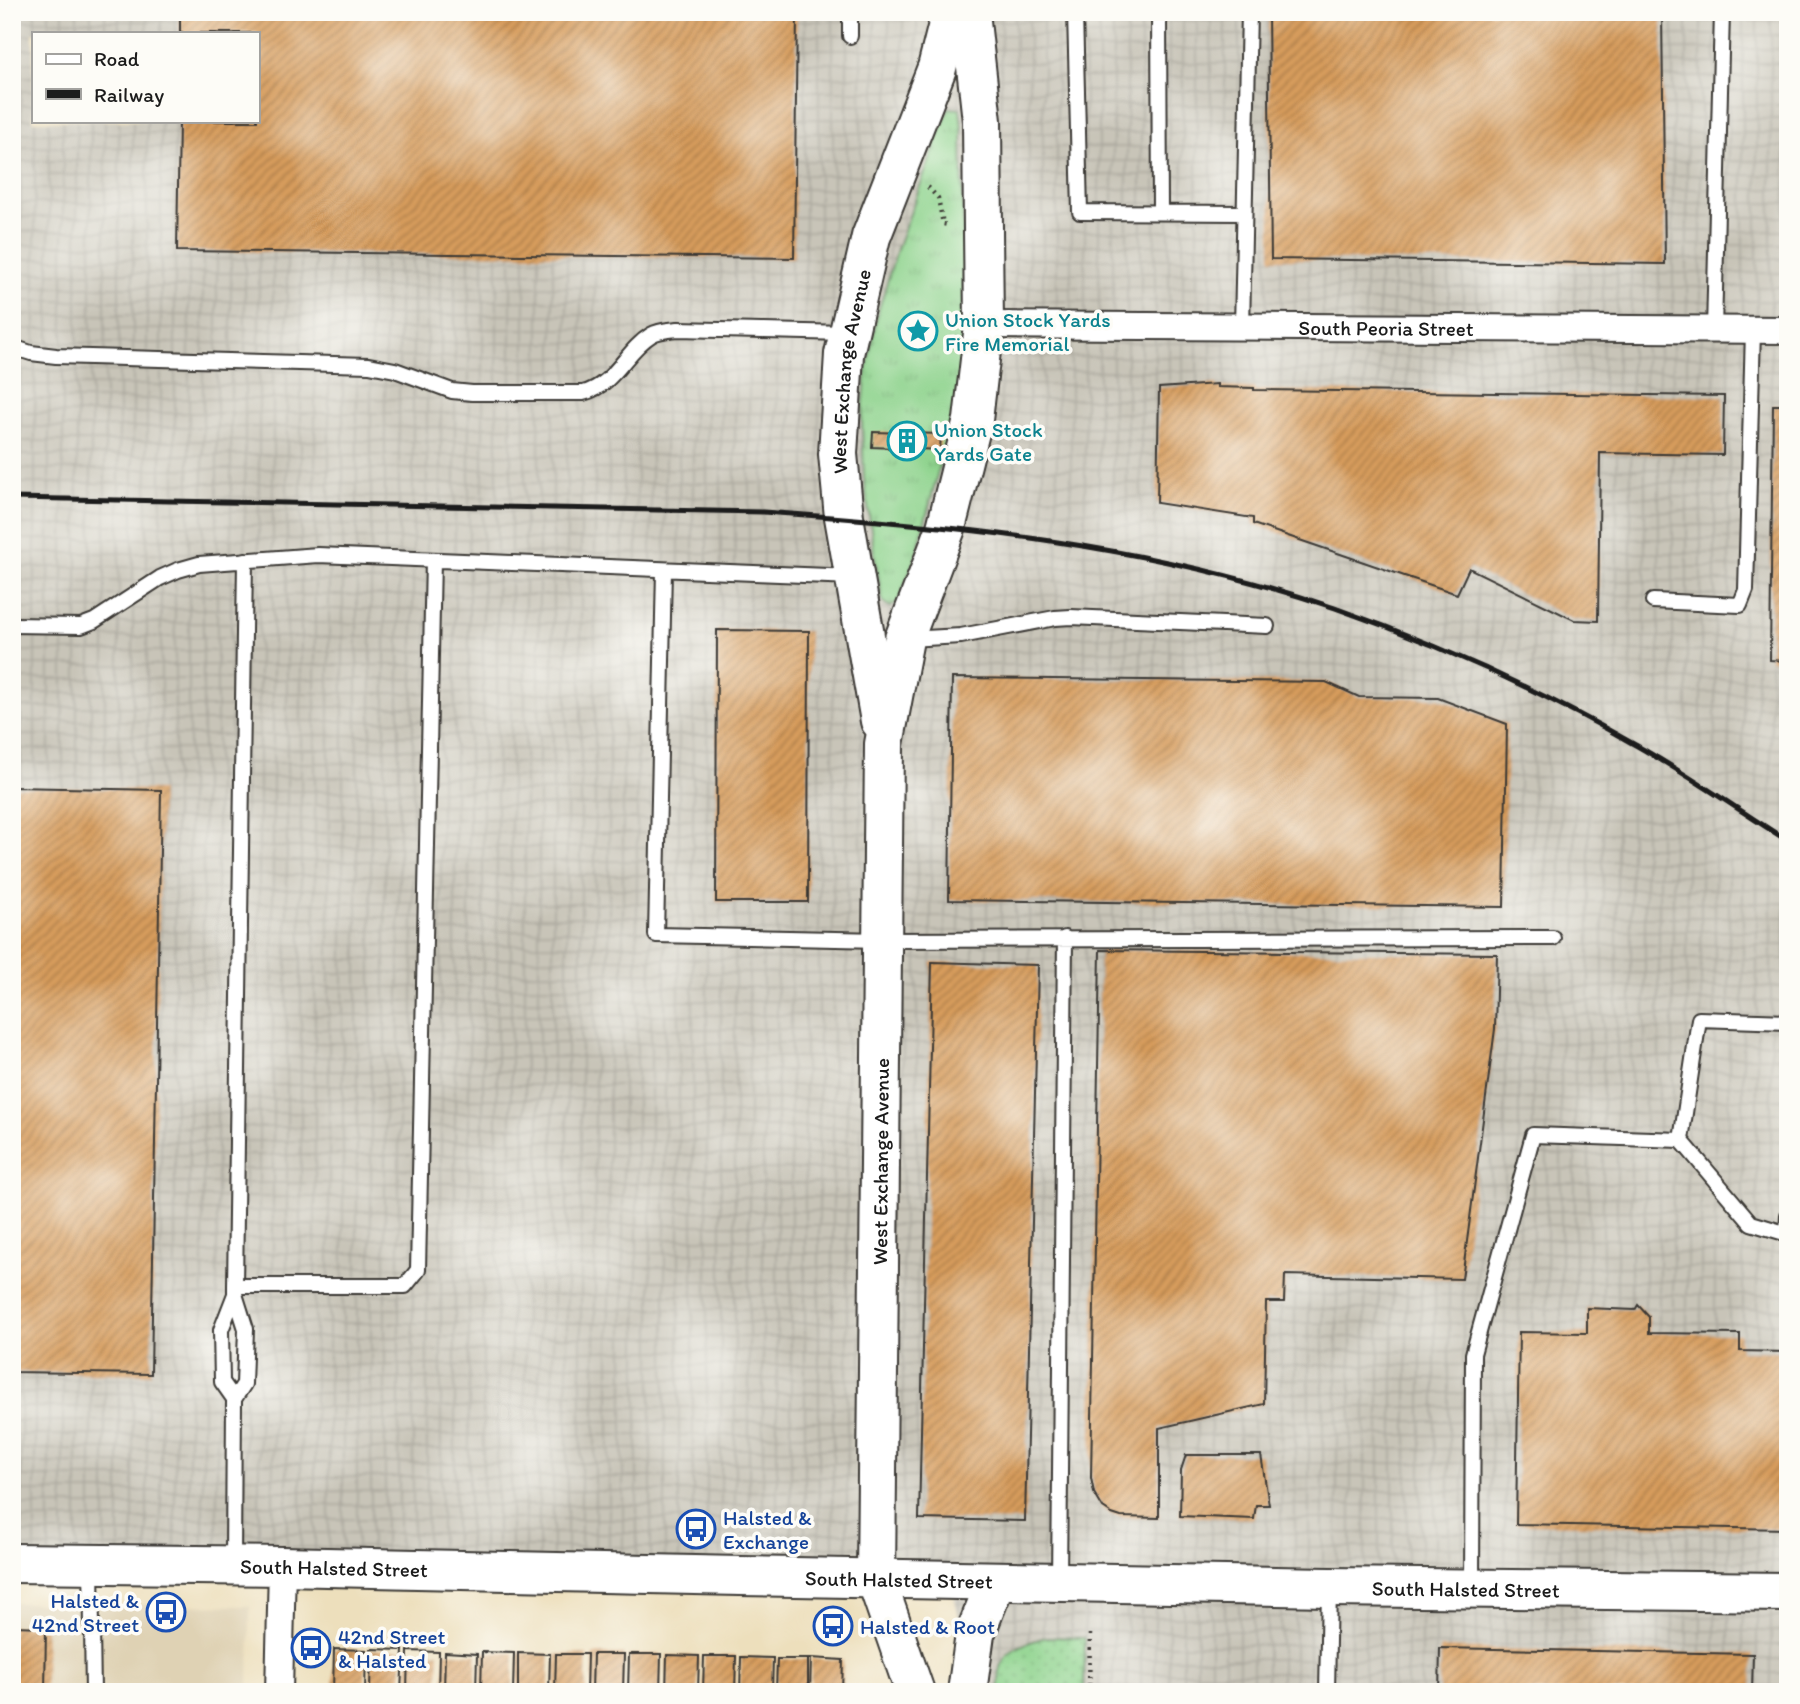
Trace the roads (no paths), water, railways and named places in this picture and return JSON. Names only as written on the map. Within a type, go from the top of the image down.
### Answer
[{"type":"street","name":"West Exchange Avenue","points":[[884,744],[844,517],[838,454],[844,354],[872,237],[937,68],[951,12]]},
{"type":"street","name":"West Exchange Avenue","points":[[915,1692],[876,1579],[884,744],[904,639],[946,528],[973,420],[984,325],[982,121],[970,12]]},
{"type":"street","name":"South Peoria Street","points":[[984,325],[1788,330]]},
{"type":"street","name":"South Halsted Street","points":[[12,1563],[1329,1587],[1788,1592]]},
{"type":"street","points":[[279,1692],[282,1566]]},
{"type":"street","points":[[967,1692],[975,1634],[996,1581]]},
{"type":"lane","points":[[850,12],[850,36]]},
{"type":"lane","points":[[1075,12],[1080,212],[1244,213]]},
{"type":"lane","points":[[1159,12],[1160,212]]},
{"type":"lane","points":[[1242,327],[1249,12]]},
{"type":"lane","points":[[1714,330],[1722,12]]},
{"type":"lane","points":[[12,347],[55,356],[369,365],[395,370],[452,391],[583,393],[603,385],[639,345],[650,335],[662,331],[678,329],[849,333]]},
{"type":"lane","points":[[1653,601],[1740,605],[1746,590],[1752,330]]},
{"type":"lane","points":[[12,625],[82,626],[160,579],[178,570],[200,564],[318,555],[855,578]]},
{"type":"lane","points":[[235,1290],[405,1286],[418,1270],[433,560]]},
{"type":"lane","points":[[233,1565],[234,1399],[244,1384],[246,1329],[235,1290],[245,561]]},
{"type":"lane","points":[[664,570],[656,935],[882,940],[1553,937]]},
{"type":"lane","points":[[904,639],[961,636],[1071,617],[1267,626]]},
{"type":"lane","points":[[1059,1582],[1065,938]]},
{"type":"lane","points":[[1788,1022],[1699,1019],[1682,1140],[1751,1223],[1787,1234],[1788,1215]]},
{"type":"lane","points":[[1472,1588],[1473,1354],[1533,1135],[1682,1140]]},
{"type":"lane","points":[[234,1399],[222,1382],[221,1331],[235,1290]]},
{"type":"lane","points":[[91,1563],[93,1692]]},
{"type":"lane","points":[[1327,1692],[1329,1587]]},
{"type":"railway","points":[[12,498],[763,512],[981,531],[1124,553],[1266,586],[1374,622],[1452,654],[1529,689],[1639,747],[1788,841]]},
{"type":"place","name":"Union Stock Yards Fire Memorial","points":[[918,331]]},
{"type":"place","name":"Union Stock Yards Gate","points":[[907,441]]},
{"type":"place","name":"Halsted & Exchange","points":[[696,1529]]},
{"type":"place","name":"Halsted & 42nd Street","points":[[166,1612]]},
{"type":"place","name":"Halsted & Root","points":[[833,1626]]},
{"type":"place","name":"42nd Street & Halsted","points":[[311,1648]]}]
